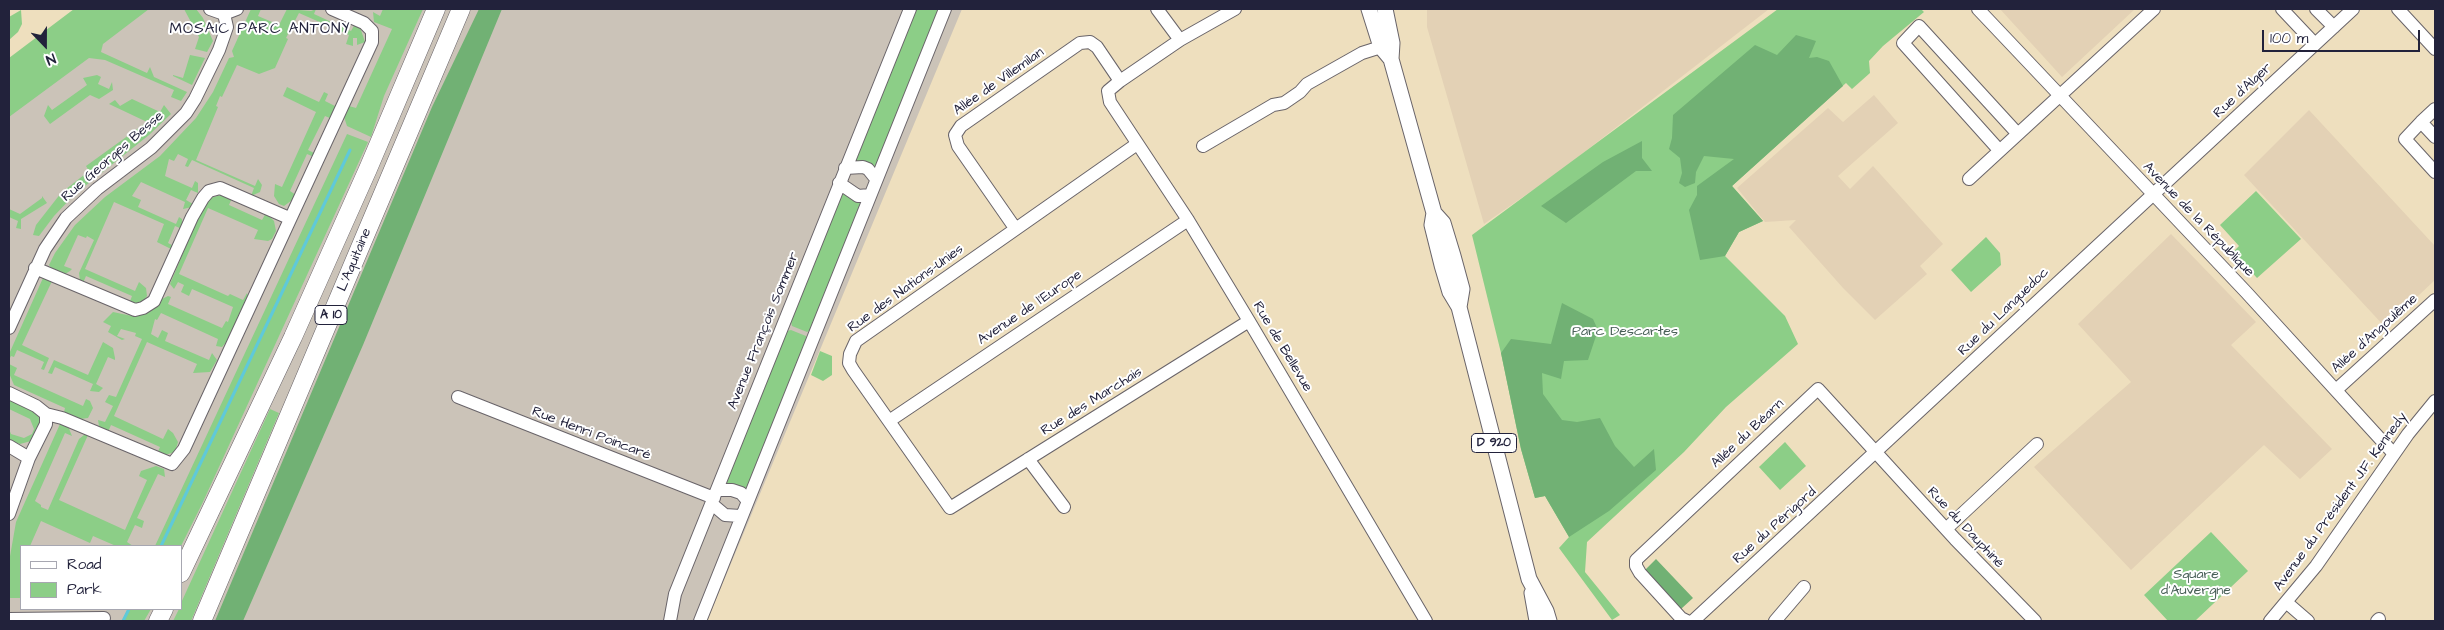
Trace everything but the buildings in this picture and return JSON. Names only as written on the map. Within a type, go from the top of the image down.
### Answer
[{"type":"highway","name":"L'Aquitaine","points":[[182,571],[293,337],[436,9]]},
{"type":"highway","name":"L'Aquitaine","points":[[202,621],[461,9]]},
{"type":"main road","name":"D 920","points":[[1369,9],[1380,47],[1391,58]]},
{"type":"main road","name":"D 920","points":[[1385,9],[1392,43],[1391,58],[1434,213],[1443,222],[1462,289],[1460,307],[1530,579],[1537,621]]},
{"type":"main road","name":"D 920","points":[[1530,579],[1546,610],[1548,621]]},
{"type":"street","points":[[210,9],[224,14],[237,9]]},
{"type":"street","points":[[9,393],[36,406],[46,414],[62,418],[172,464],[184,449],[289,218],[372,42],[372,31],[364,23],[332,9]]},
{"type":"street","points":[[870,195],[858,196],[840,183],[910,9]]},
{"type":"street","points":[[700,621],[740,516],[945,9]]},
{"type":"street","points":[[1157,9],[1180,40]]},
{"type":"street","points":[[1120,81],[1180,40],[1235,9]]},
{"type":"street","name":"Avenue de la République","points":[[1978,9],[2060,94],[2153,196],[2246,292],[2394,454]]},
{"type":"street","points":[[1969,179],[2154,9]]},
{"type":"street","points":[[2282,9],[2315,44]]},
{"type":"street","points":[[2316,9],[2334,27]]},
{"type":"street","name":"Rue d'Alger","points":[[2153,196],[2353,9]]},
{"type":"street","points":[[2398,9],[2435,49]]},
{"type":"street","name":"Rue Georges Besse","points":[[9,328],[35,268],[45,249],[66,218],[97,189],[151,148],[186,113],[204,84],[219,50],[227,28],[224,14]]},
{"type":"street","points":[[1999,150],[1904,43],[1919,26],[2017,133]]},
{"type":"street","name":"Allée de Villemilan","points":[[1014,228],[958,146],[955,135],[961,126],[1080,44],[1090,42],[1097,47],[1120,81]]},
{"type":"street","points":[[1203,146],[1273,105],[1284,103],[1300,92],[1307,84],[1362,53],[1380,47]]},
{"type":"street","name":"Rue de Bellevue","points":[[1120,81],[1108,90],[1110,102],[1188,220],[1426,621]]},
{"type":"street","points":[[2435,109],[2405,139],[2435,172]]},
{"type":"street","points":[[2422,122],[2435,137]]},
{"type":"street","name":"Rue des Nations-Unies","points":[[950,508],[849,363],[850,354],[856,341],[1014,228],[1137,144]]},
{"type":"street","points":[[845,168],[863,167],[876,180]]},
{"type":"street","name":"Avenue François Sommer","points":[[670,621],[675,594],[840,183]]},
{"type":"street","points":[[35,268],[135,310],[144,308],[154,301],[202,198],[209,191],[220,188],[289,218]]},
{"type":"street","name":"Rue du Languedoc","points":[[1875,452],[2090,251],[2153,196]]},
{"type":"street","name":"Avenue de l'Europe","points":[[889,421],[1188,220]]},
{"type":"street","name":"Allée d'Angoulême","points":[[2336,390],[2435,300]]},
{"type":"street","name":"Rue des Marchais","points":[[950,508],[1249,321]]},
{"type":"street","name":"Allée du Béarn","points":[[1687,621],[1681,618],[1640,573],[1636,566],[1636,560],[1818,389],[1875,452]]},
{"type":"street","name":"Rue Henri Poincaré","points":[[458,397],[714,497]]},
{"type":"street","name":"Avenue du Président J.F. Kennedy","points":[[2270,621],[2316,566],[2394,454],[2433,408]]},
{"type":"street","points":[[9,514],[29,458],[46,424],[46,414]]},
{"type":"street","points":[[1946,529],[2037,444]]},
{"type":"street","points":[[9,446],[29,458]]},
{"type":"street","name":"Rue du Dauphiné","points":[[1875,452],[2034,621]]},
{"type":"street","name":"Rue du Périgord","points":[[1693,621],[1875,452]]},
{"type":"street","points":[[1028,459],[1064,507]]},
{"type":"street","points":[[740,516],[726,515],[714,497],[732,490],[741,493],[747,500]]},
{"type":"street","points":[[1775,621],[1804,587]]},
{"type":"street","points":[[2286,602],[2308,621]]},
{"type":"street","points":[[9,619],[104,618]]},
{"type":"shaded area","points":[[131,9],[962,9],[707,621],[9,621],[9,104]]},
{"type":"shaded area","points":[[1427,9],[1769,9],[1556,174],[1484,224],[1427,27]]},
{"type":"shaded area","points":[[2000,9],[2135,9],[2062,77]]},
{"type":"shaded area","points":[[1874,95],[1898,123],[1838,176],[1850,189],[1873,166],[1943,244],[1920,266],[1927,274],[1875,320],[1843,288],[1789,227],[1796,220],[1765,222],[1737,188],[1828,108],[1843,122]]},
{"type":"shaded area","points":[[2309,110],[2435,246],[2435,280],[2385,327],[2244,175]]},
{"type":"shaded area","points":[[2171,234],[2256,322],[2231,345],[2332,449],[2300,479],[2264,445],[2131,570],[2034,467],[2131,382],[2078,324]]},
{"type":"green space","points":[[74,9],[149,9],[103,44],[101,52],[147,73],[150,67],[154,77],[187,92],[181,101],[171,97],[174,90],[105,60],[89,58],[9,117],[9,58]]},
{"type":"green space","points":[[184,9],[196,9],[203,18],[213,41],[207,52],[195,49],[199,37]]},
{"type":"green space","points":[[251,9],[261,9],[258,16],[279,25],[287,9],[311,11],[316,9],[314,14],[351,31],[355,24],[360,27],[365,42],[357,45],[357,38],[353,38],[353,46],[346,44],[349,35],[299,13],[286,38],[288,39],[275,68],[259,74],[237,65],[222,97],[220,96],[216,106],[218,107],[196,160],[255,186],[258,179],[262,185],[260,192],[251,196],[254,188],[192,160],[188,167],[185,166],[188,159],[178,154],[174,161],[169,159],[165,176],[192,188],[195,181],[198,183],[198,193],[191,190],[186,200],[193,204],[192,207],[183,209],[185,202],[141,182],[132,196],[141,200],[138,207],[176,224],[179,217],[182,219],[182,229],[175,226],[168,243],[174,246],[171,249],[157,242],[164,224],[114,202],[85,269],[135,291],[139,282],[146,288],[147,296],[143,301],[138,304],[129,304],[132,296],[86,276],[83,283],[80,281],[79,273],[94,240],[87,236],[86,238],[78,235],[64,266],[72,269],[70,271],[65,274],[52,269],[49,265],[55,253],[75,225],[105,197],[160,156],[196,118],[213,92],[229,58],[234,57],[232,51]]},
{"type":"green space","points":[[383,9],[423,9],[384,96],[371,137],[347,126],[344,117],[349,106],[356,108],[392,29],[374,22],[373,12],[380,16]]},
{"type":"green space","points":[[479,9],[502,9],[363,345],[243,621],[215,621],[432,107]]},
{"type":"green space","points":[[916,9],[940,9],[876,170],[866,162],[855,161]]},
{"type":"green space","name":"Parc Descartes","points":[[1778,9],[1921,9],[1924,12],[1883,46],[1869,61],[1870,73],[1852,89],[1846,83],[1732,186],[1763,221],[1739,232],[1725,256],[1785,316],[1798,344],[1726,407],[1684,452],[1587,542],[1585,572],[1620,615],[1612,620],[1559,548],[1569,537],[1545,496],[1535,498],[1521,449],[1501,353],[1472,235]]},
{"type":"green space","points":[[21,10],[22,24],[18,32],[9,40],[9,17]]},
{"type":"green space","points":[[1796,35],[1816,41],[1809,58],[1817,57],[1829,61],[1843,86],[1732,186],[1763,221],[1739,232],[1725,256],[1700,260],[1689,210],[1697,195],[1697,186],[1734,159],[1704,156],[1696,172],[1695,183],[1685,187],[1679,183],[1682,173],[1680,158],[1669,149],[1672,138],[1673,115],[1755,45],[1777,55]]},
{"type":"green space","points":[[190,55],[205,58],[192,85],[173,76],[183,78]]},
{"type":"green space","points":[[97,75],[101,77],[98,84],[109,89],[112,82],[113,90],[99,99],[90,95],[50,124],[44,116],[48,105],[52,110],[87,85],[83,78]]},
{"type":"green space","points":[[287,87],[319,102],[324,92],[328,94],[325,101],[335,106],[339,99],[340,101],[332,119],[325,116],[308,150],[316,154],[314,157],[307,154],[290,191],[296,195],[295,198],[284,206],[279,204],[274,196],[275,184],[282,187],[316,112],[283,96]]},
{"type":"green space","points":[[132,99],[160,112],[164,105],[171,114],[149,135],[75,194],[54,216],[39,236],[33,235],[36,225],[61,193],[89,171],[86,166],[147,122],[109,104],[115,100],[120,106]]},
{"type":"green space","points":[[347,134],[368,142],[182,545],[155,545]]},
{"type":"green space","points":[[1642,141],[1642,158],[1652,171],[1636,171],[1566,223],[1541,206],[1603,162]]},
{"type":"green space","points":[[2256,191],[2301,239],[2257,278],[2233,252],[2239,246],[2220,225]]},
{"type":"green space","points":[[843,193],[850,198],[863,200],[811,330],[807,332],[792,326],[791,322]]},
{"type":"green space","points":[[221,195],[232,198],[229,205],[262,220],[266,213],[274,221],[276,231],[272,239],[268,241],[254,239],[258,230],[208,208],[179,274],[228,296],[230,294],[243,300],[247,293],[248,296],[227,341],[222,347],[216,346],[218,339],[161,313],[157,320],[155,319],[151,334],[158,338],[162,330],[168,333],[165,341],[209,360],[212,353],[217,360],[210,372],[193,373],[197,364],[147,342],[114,416],[163,439],[168,429],[173,433],[178,442],[175,452],[165,455],[157,454],[160,447],[111,425],[108,432],[99,426],[98,420],[105,422],[113,406],[105,402],[109,395],[116,397],[142,339],[135,336],[136,333],[121,329],[117,336],[125,339],[122,340],[108,332],[111,326],[103,322],[113,312],[132,316],[145,314],[168,296],[171,297],[168,304],[222,328],[226,321],[228,322],[233,307],[192,289],[189,296],[181,292],[184,285],[178,282],[174,289],[170,284],[203,206],[210,198]]},
{"type":"green space","points":[[42,196],[47,203],[21,219],[21,229],[16,228],[18,221],[9,217],[9,209],[20,214],[42,198]]},
{"type":"green space","points":[[1986,237],[2000,253],[2001,265],[1971,292],[1951,270]]},
{"type":"green space","points":[[43,278],[52,281],[22,345],[49,358],[44,370],[41,369],[44,362],[17,350],[14,357],[11,356],[9,360],[9,354]]},
{"type":"green space","points":[[1562,303],[1593,319],[1598,330],[1588,360],[1564,361],[1561,379],[1542,373],[1543,394],[1562,420],[1577,422],[1600,418],[1615,446],[1634,467],[1654,449],[1656,470],[1609,511],[1569,537],[1545,496],[1535,498],[1521,449],[1501,353],[1511,339],[1551,344]]},
{"type":"green space","points":[[791,330],[806,336],[807,339],[746,492],[736,484],[726,484],[787,331]]},
{"type":"green space","points":[[103,342],[113,348],[115,360],[108,357],[96,384],[103,388],[99,392],[90,391],[93,384],[55,367],[52,374],[48,373],[54,360],[88,375]]},
{"type":"green space","points":[[820,351],[832,356],[832,375],[823,381],[811,375]]},
{"type":"green space","points":[[9,364],[17,368],[14,375],[83,406],[86,399],[90,401],[93,408],[88,418],[80,419],[64,412],[65,408],[14,385],[9,373]]},
{"type":"green space","points":[[9,399],[32,409],[40,419],[41,423],[31,441],[20,444],[9,440],[9,429],[11,434],[24,438],[32,434],[34,429],[30,419],[9,409]]},
{"type":"green space","points":[[270,409],[279,413],[191,621],[173,621],[178,610],[182,610],[182,601]]},
{"type":"green space","points":[[60,424],[68,426],[72,436],[65,433],[35,501],[41,507],[48,510],[79,439],[84,435],[88,435],[59,500],[125,530],[147,480],[139,476],[141,471],[156,466],[164,469],[165,477],[158,474],[137,518],[144,521],[142,528],[135,525],[127,542],[132,545],[114,545],[93,536],[90,543],[41,521],[30,545],[20,545],[20,598],[9,598],[9,562],[16,522]]},
{"type":"green space","points":[[1785,442],[1806,466],[1780,490],[1759,467]]},
{"type":"green space","name":"Square d'Auvergne","points":[[2211,532],[2248,571],[2195,621],[2168,621],[2144,595]]},
{"type":"green space","points":[[1656,559],[1693,598],[1681,609],[1645,570]]},
{"type":"green space","points":[[128,610],[150,610],[144,621],[122,621]]},
{"type":"waterway","points":[[161,545],[350,150]]},
{"type":"waterway","points":[[123,621],[128,610]]},
{"type":"district","name":"MOSAIC PARC ANTONY","points":[[260,30]]}]
